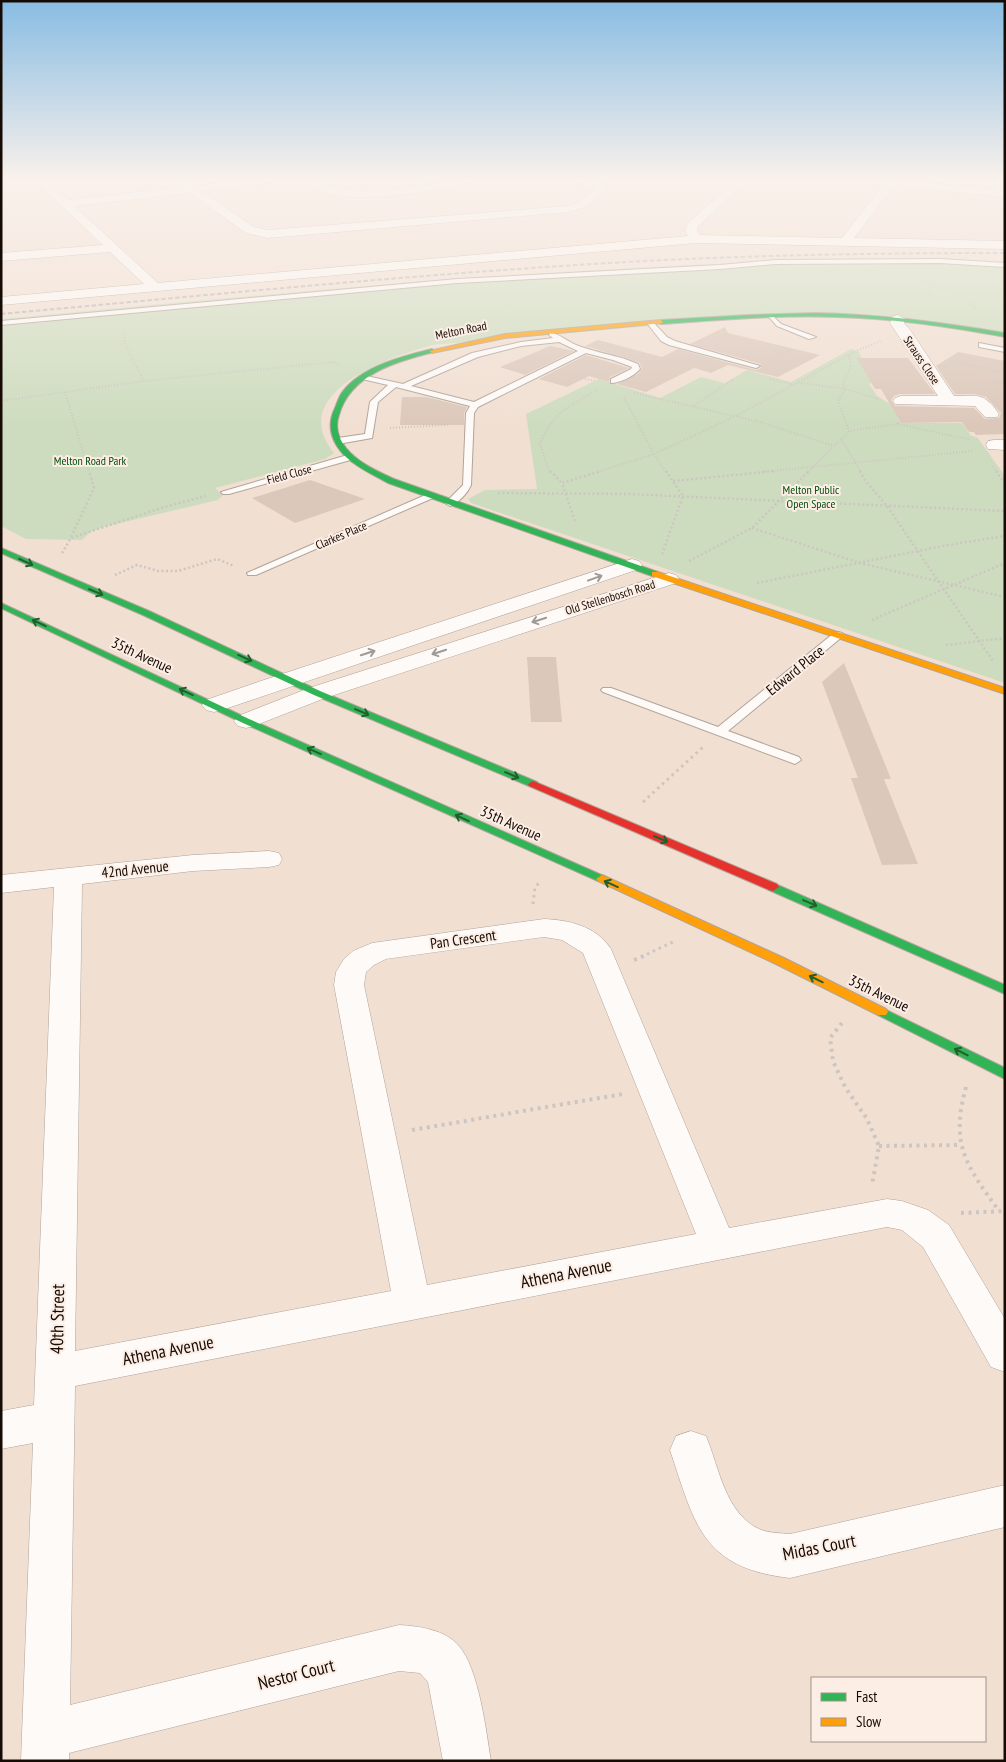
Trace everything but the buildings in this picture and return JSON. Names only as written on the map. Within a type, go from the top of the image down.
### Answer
[{"type":"street","points":[[129,262],[155,287]]},
{"type":"street","points":[[1,301],[431,262]]},
{"type":"street","name":"Melton Road","points":[[674,573],[632,565],[430,496],[375,473],[351,457],[338,441],[332,423],[336,406],[348,390],[365,377],[396,361],[437,348],[549,332],[651,323],[771,316],[835,315],[898,319],[1005,335]]},
{"type":"street","name":"Strauss Close","points":[[898,319],[897,323],[902,332],[906,334],[949,401]]},
{"type":"street","name":"Strauss Close","points":[[893,400],[978,401],[984,404],[991,414]]},
{"type":"street","points":[[1,550],[288,678],[317,693],[625,823],[900,942],[1005,990]]},
{"type":"street","name":"Old Stellenbosch Road","points":[[214,705],[288,678],[550,595],[632,565]]},
{"type":"street","name":"Old Stellenbosch Road","points":[[246,721],[317,693],[674,573],[712,592],[1000,689]]},
{"type":"street","name":"35th Avenue","points":[[1,605],[246,721],[646,899],[771,957],[1005,1074]]},
{"type":"street","name":"42nd Avenue","points":[[1,884],[193,863],[269,859]]},
{"type":"street","name":"40th Street","points":[[45,1748],[68,876]]},
{"type":"street","name":"Pan Crescent","points":[[412,1303],[348,976],[358,962],[368,954],[382,950],[544,928],[558,928],[581,936],[596,949],[718,1244]]},
{"type":"street","name":"Athena Avenue","points":[[55,1372],[873,1214],[887,1213],[902,1215],[916,1220],[926,1226],[942,1245],[1005,1356]]},
{"type":"street","points":[[1,1430],[54,1420]]},
{"type":"street","name":"Midas Court","points":[[691,1450],[714,1516],[726,1532],[742,1545],[774,1556],[790,1556],[1005,1506]]},
{"type":"street","name":"Nestor Court","points":[[45,1748],[399,1648],[417,1648],[434,1654],[445,1664],[452,1677],[467,1761]]},
{"type":"lane","points":[[1,323],[458,281],[720,267],[773,262]]},
{"type":"lane","points":[[956,262],[1005,266]]},
{"type":"lane","points":[[771,316],[780,325],[812,337]]},
{"type":"lane","points":[[651,323],[664,339],[672,343],[756,366]]},
{"type":"lane","points":[[549,332],[559,340],[584,351],[635,366],[636,369],[634,371],[614,381]]},
{"type":"lane","points":[[406,386],[475,356],[521,344],[559,340]]},
{"type":"lane","points":[[982,345],[1005,350]]},
{"type":"lane","points":[[450,502],[464,491],[467,485],[470,413],[475,405],[584,351]]},
{"type":"lane","points":[[365,377],[475,405]]},
{"type":"lane","points":[[338,441],[367,436],[370,429],[374,399],[395,384]]},
{"type":"lane","name":"Field Close","points":[[226,492],[351,457]]},
{"type":"lane","name":"Clarkes Place","points":[[252,573],[430,496]]},
{"type":"lane","name":"Edward Place","points":[[720,732],[838,635]]},
{"type":"lane","points":[[607,690],[795,760]]},
{"type":"path","points":[[929,284],[958,294],[982,313]]},
{"type":"path","points":[[134,310],[122,320],[126,347],[144,381]]},
{"type":"path","points":[[562,483],[654,454],[736,416],[849,356],[886,339],[906,334]]},
{"type":"path","points":[[756,366],[802,344],[812,337]]},
{"type":"path","points":[[845,389],[842,383],[851,367],[849,356]]},
{"type":"path","points":[[919,357],[935,357],[1005,373]]},
{"type":"path","points":[[1,401],[144,381],[334,362],[365,377]]},
{"type":"path","points":[[547,370],[691,408],[736,416],[834,446]]},
{"type":"path","points":[[691,408],[738,377]]},
{"type":"path","points":[[991,383],[1005,380]]},
{"type":"path","points":[[582,525],[575,521],[567,493],[562,483],[548,468],[540,443],[557,412],[605,384],[614,381]]},
{"type":"path","points":[[800,383],[845,389],[893,400],[898,424]]},
{"type":"path","points":[[845,389],[838,402],[849,431]]},
{"type":"path","points":[[624,390],[623,396],[654,454],[683,496]]},
{"type":"path","points":[[58,560],[71,538],[94,488],[65,392]]},
{"type":"path","points":[[370,429],[469,423]]},
{"type":"path","points":[[683,496],[660,559],[674,573],[752,528],[849,431],[898,424],[999,445]]},
{"type":"path","points":[[841,439],[857,463],[864,479],[887,506],[980,641],[1003,679],[1000,689]]},
{"type":"path","points":[[673,481],[952,454],[999,445]]},
{"type":"path","points":[[71,538],[164,507],[226,492]]},
{"type":"path","points":[[467,508],[493,493],[567,493],[683,496],[1005,511]]},
{"type":"path","points":[[752,528],[860,563],[1005,597]]},
{"type":"path","points":[[712,592],[917,551],[1005,536]]},
{"type":"path","points":[[113,575],[137,565],[153,572],[185,571],[217,559],[252,573]]},
{"type":"path","points":[[838,635],[1005,563]]},
{"type":"path","points":[[902,657],[917,648],[1005,638]]},
{"type":"path","points":[[642,803],[720,732]]},
{"type":"path","points":[[532,909],[534,886],[544,879]]},
{"type":"path","points":[[630,962],[669,945],[674,940]]},
{"type":"path","points":[[844,1021],[830,1038],[833,1061],[845,1087],[867,1119],[879,1146],[870,1195]]},
{"type":"path","points":[[967,1084],[961,1104],[960,1145],[999,1211]]},
{"type":"path","points":[[380,1136],[655,1089]]},
{"type":"path","points":[[879,1146],[960,1145]]},
{"type":"green space","name":"Melton Road Park","points":[[1005,262],[1005,332],[812,312],[432,345],[392,358],[369,369],[348,381],[332,396],[323,412],[322,432],[334,453],[325,459],[215,488],[223,495],[218,500],[103,527],[90,532],[82,540],[26,539],[1,526],[1,319],[414,282],[724,263]]},
{"type":"green space","name":"Melton Public Open Space","points":[[851,349],[859,352],[872,383],[869,384],[877,396],[890,404],[901,423],[962,423],[971,436],[977,437],[1005,476],[1005,683],[471,503],[468,499],[485,490],[537,489],[526,414],[599,379],[660,398],[701,377],[725,383],[747,370],[791,382]]},
{"type":"railway","points":[[1,314],[391,279],[622,262]]},
{"type":"traffic: fast","points":[[661,322],[770,315],[836,315],[921,322],[1005,335]]},
{"type":"traffic: fast","points":[[432,351],[385,366],[352,385],[343,397],[336,412],[334,423],[335,433],[343,449],[353,459],[391,481],[655,574]]},
{"type":"traffic: fast","points":[[1,550],[146,613],[317,693],[533,784]]},
{"type":"traffic: fast","points":[[1,605],[246,721],[602,879]]},
{"type":"traffic: fast","points":[[773,887],[1005,990]]},
{"type":"traffic: fast","points":[[882,1012],[1005,1074]]},
{"type":"traffic: slow","points":[[432,351],[505,336],[661,322]]},
{"type":"traffic: slow","points":[[655,574],[1005,691]]},
{"type":"traffic: slow","points":[[602,879],[780,961],[882,1012]]},
{"type":"traffic: jam","points":[[533,784],[773,887]]}]
